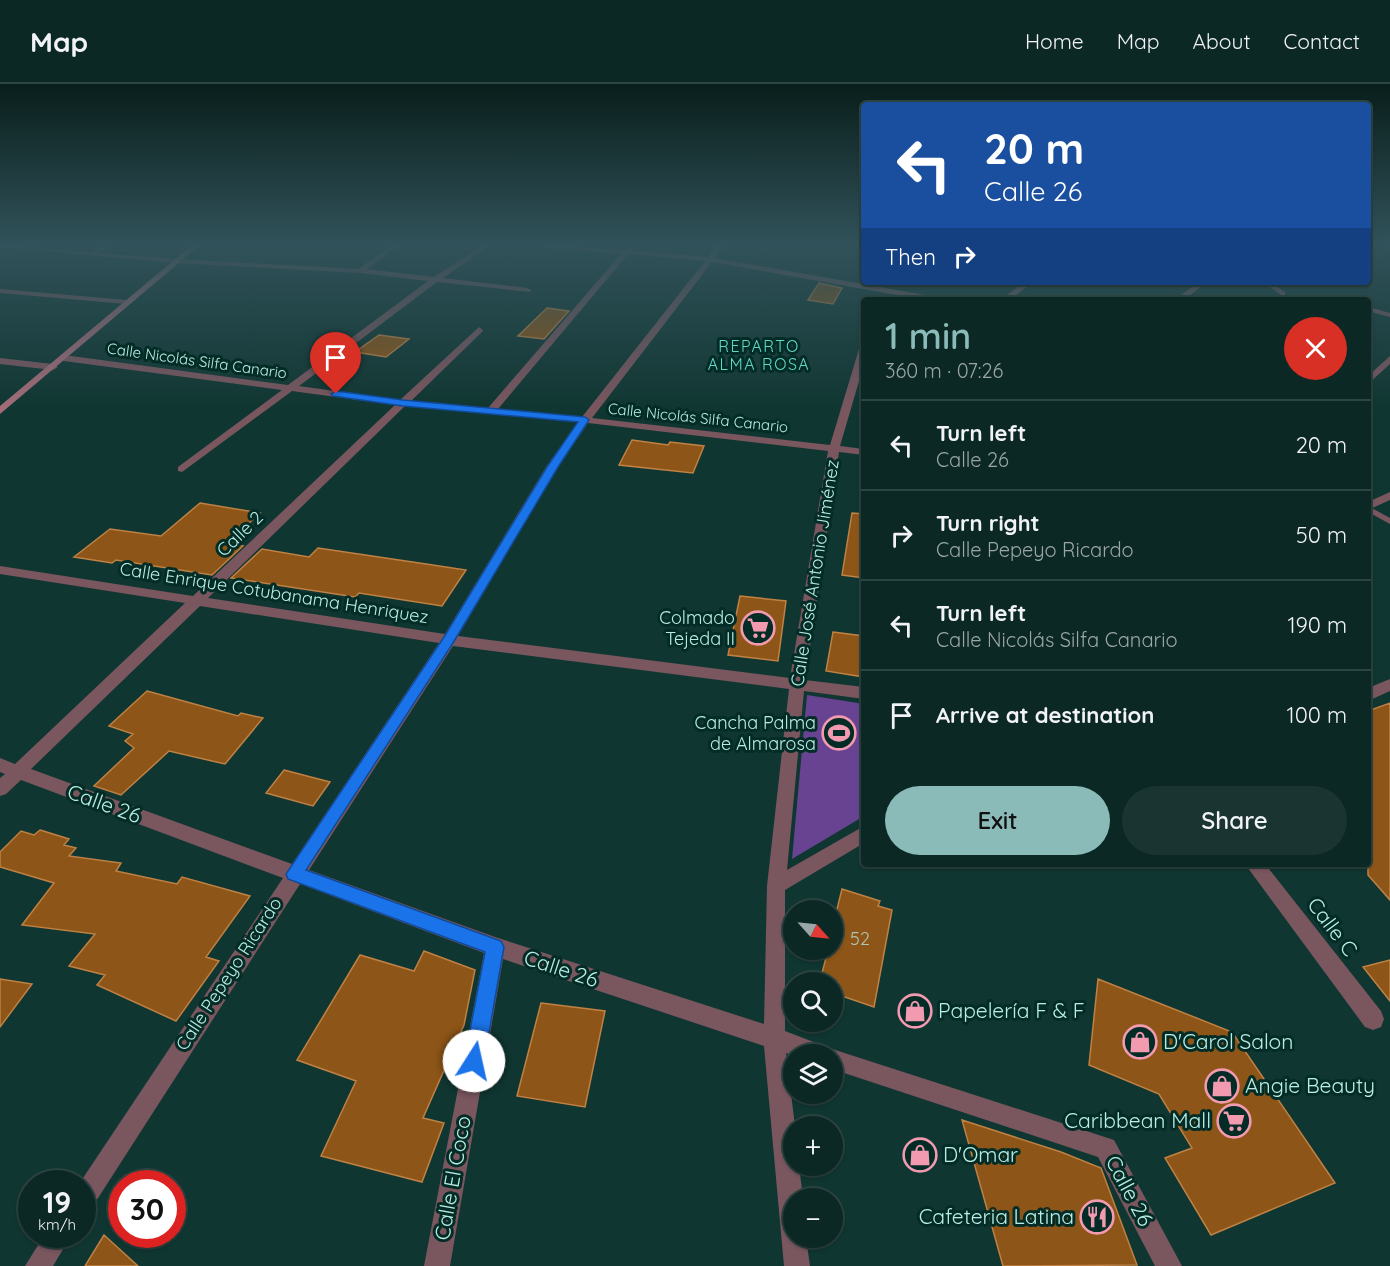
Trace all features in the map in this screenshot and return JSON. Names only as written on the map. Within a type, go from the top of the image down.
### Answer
[{"type":"street","points":[[182,469],[408,300]]},
{"type":"street","points":[[491,411],[584,300]]},
{"type":"street","name":"Calle Pepeyo Ricardo","points":[[96,1178],[449,640],[552,467],[585,420],[679,300]]},
{"type":"street","points":[[0,411],[128,302]]},
{"type":"street","name":"Calle 2","points":[[0,789],[9,769],[198,601],[479,330]]},
{"type":"street","name":"Calle Nicolás Silfa Canario","points":[[64,358],[403,403],[585,420],[861,452]]},
{"type":"street","points":[[1371,378],[1390,359]]},
{"type":"street","points":[[0,361],[53,367]]},
{"type":"street","name":"Calle José Antonio Jiménez","points":[[790,1188],[774,1039],[776,886],[797,682],[834,448],[861,365]]},
{"type":"street","points":[[1371,506],[1390,496]]},
{"type":"street","name":"Calle Enrique Cotubanama Henriquez","points":[[0,570],[449,640],[797,682],[861,693]]},
{"type":"street","points":[[1371,694],[1390,685]]},
{"type":"street","name":"Calle 26","points":[[9,769],[495,947],[790,1044]]},
{"type":"street","points":[[776,886],[861,836]]},
{"type":"street","name":"Calle C","points":[[1256,867],[1372,1019]]},
{"type":"street","name":"Calle El Coco","points":[[437,1266],[495,947]]},
{"type":"street","name":"Calle 26","points":[[843,1062],[1106,1148],[1169,1266]]},
{"type":"street","points":[[38,1266],[50,1248]]},
{"type":"street","points":[[795,1248],[797,1266]]},
{"type":"lane","points":[[107,300],[128,302]]},
{"type":"lane","points":[[1371,310],[1390,315]]},
{"type":"lane","points":[[1371,509],[1390,521]]},
{"type":"shaded area","points":[[807,695],[861,704],[861,818],[792,859]]},
{"type":"building","points":[[809,300],[835,300],[833,304]]},
{"type":"building","points":[[547,308],[569,311],[544,339],[518,336]]},
{"type":"building","points":[[379,335],[409,339],[386,357],[355,352]]},
{"type":"building","points":[[632,440],[668,445],[670,442],[704,446],[693,473],[619,465]]},
{"type":"building","points":[[200,503],[260,513],[235,536],[241,537],[233,544],[243,546],[212,575],[116,560],[112,563],[74,557],[110,529],[161,536]]},
{"type":"building","points":[[852,513],[861,514],[861,578],[842,575]]},
{"type":"building","points":[[318,548],[466,570],[442,606],[359,593],[355,597],[231,578],[262,549],[309,557]]},
{"type":"building","name":"Colmado Tejeda II","points":[[740,596],[786,601],[778,661],[728,655]]},
{"type":"building","points":[[833,632],[861,636],[861,677],[826,671]]},
{"type":"building","points":[[147,691],[238,716],[241,713],[263,718],[225,764],[169,751],[121,795],[94,786],[134,748],[125,741],[133,734],[109,726]]},
{"type":"building","points":[[1390,703],[1390,900],[1368,875],[1368,867],[1371,867],[1371,710]]},
{"type":"building","points":[[284,770],[330,782],[313,806],[266,793]]},
{"type":"building","points":[[40,830],[69,839],[64,845],[76,848],[69,856],[121,863],[116,871],[177,884],[182,877],[250,896],[206,957],[219,961],[176,1021],[97,985],[105,975],[69,966],[95,934],[22,925],[54,883],[0,867],[0,852],[21,831],[34,835]]},
{"type":"building","points":[[842,889],[880,901],[878,906],[892,910],[874,1007],[843,996],[843,972],[822,972],[825,960],[843,960],[843,900],[839,900]]},
{"type":"building","points":[[424,951],[475,970],[464,1025],[423,1118],[444,1123],[422,1182],[321,1156],[356,1081],[297,1060],[360,955],[414,971]]},
{"type":"building","points":[[1390,960],[1390,1001],[1363,967]]},
{"type":"building","points":[[0,979],[32,984],[0,1027]]},
{"type":"building","name":"Caribbean Mall","points":[[1098,979],[1232,1032],[1335,1183],[1211,1235],[1165,1158],[1192,1148],[1159,1094],[1089,1065]]},
{"type":"building","points":[[541,1003],[605,1011],[585,1107],[517,1096]]},
{"type":"building","points":[[962,1120],[1061,1152],[1101,1168],[1137,1265],[1003,1266]]},
{"type":"building","points":[[104,1235],[108,1239],[108,1248],[118,1248],[138,1266],[85,1266]]},
{"type":"place","name":"Colmado Tejeda II","points":[[758,628]]},
{"type":"place","name":"Cancha Palma de Almarosa","points":[[839,733]]},
{"type":"place","name":"Papelería F & F","points":[[915,1011]]},
{"type":"place","name":"D'Carol Salon","points":[[1140,1042]]},
{"type":"place","name":"Angie Beauty","points":[[1222,1086]]},
{"type":"place","name":"Caribbean Mall","points":[[1234,1121]]},
{"type":"place","name":"D'Omar","points":[[920,1155]]},
{"type":"place","name":"Cafeteria Latina","points":[[1097,1217]]},
{"type":"district","name":"REPARTO ALMA ROSA","points":[[759,355]]},
{"type":"route","points":[[336,394],[403,403],[585,420],[552,467],[449,640],[294,874],[495,947],[474,1061]]}]
